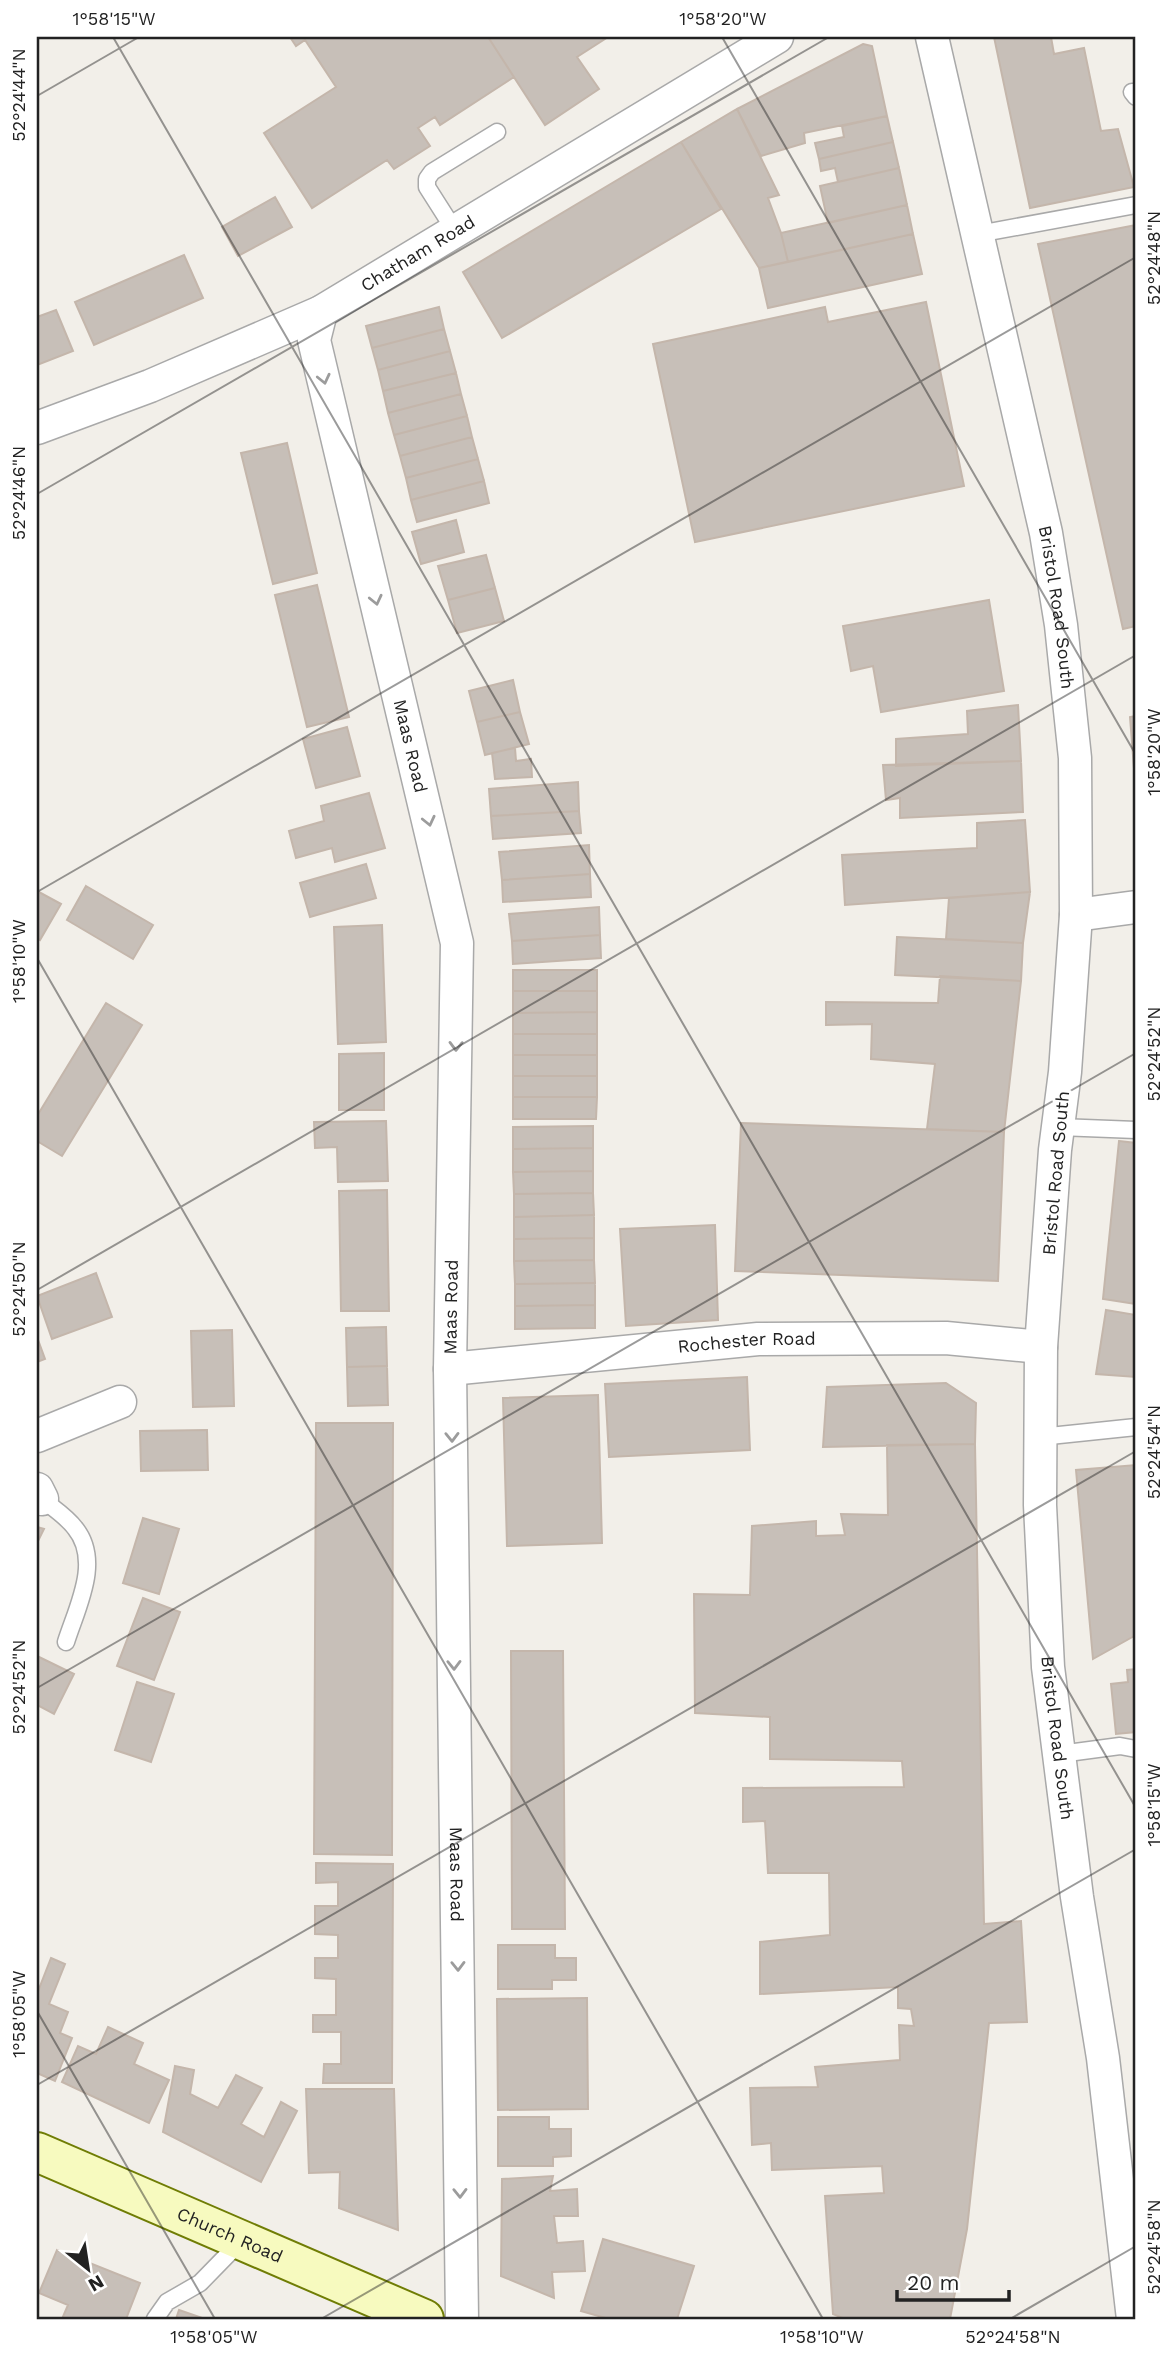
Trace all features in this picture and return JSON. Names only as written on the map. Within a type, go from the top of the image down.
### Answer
[{"type":"main road","name":"Church Road","points":[[37,2152],[424,2319]]},
{"type":"street","name":"Bristol Road South","points":[[932,37],[1046,533],[1061,625],[1075,758],[1076,915],[1066,1072],[1041,1347],[1040,1505],[1048,1667],[1077,1897],[1103,2058],[1134,2314]]},
{"type":"street","name":"Chatham Road","points":[[37,428],[150,386],[321,313],[772,38]]},
{"type":"street","name":"Maas Road","points":[[321,313],[314,340],[457,943],[450,1369],[462,2319]]},
{"type":"street","points":[[1076,915],[1136,907]]},
{"type":"street","name":"Rochester Road","points":[[450,1369],[758,1339],[946,1338],[1041,1347]]},
{"type":"street","points":[[37,1436],[120,1402]]},
{"type":"lane","points":[[455,231],[426,187],[427,179],[432,172],[497,132]]},
{"type":"lane","points":[[978,234],[1136,205]]},
{"type":"lane","points":[[1059,1127],[1136,1130]]},
{"type":"lane","points":[[1040,1437],[1136,1427]]},
{"type":"lane","points":[[40,1494],[74,1527],[85,1543],[88,1573],[66,1643]]},
{"type":"lane","points":[[1060,1754],[1120,1746],[1136,1749]]},
{"type":"lane","points":[[155,2319],[167,2302],[200,2283],[242,2240]]},
{"type":"building","points":[[290,37],[488,37],[514,77],[440,125],[435,117],[418,128],[430,146],[394,169],[387,160],[312,208],[264,133],[336,87],[305,40],[296,46]]},
{"type":"building","points":[[488,37],[608,37],[577,57],[599,89],[545,125]]},
{"type":"building","points":[[994,37],[1051,37],[1054,54],[1084,48],[1101,131],[1118,129],[1134,187],[1030,208]]},
{"type":"building","points":[[863,44],[872,46],[887,116],[804,133],[805,143],[761,156],[737,109]]},
{"type":"building","points":[[737,109],[779,195],[768,198],[788,262],[759,268],[681,142]]},
{"type":"building","points":[[887,116],[893,142],[819,159],[815,143],[844,137],[842,126]]},
{"type":"building","points":[[681,142],[721,209],[502,338],[463,272]]},
{"type":"building","points":[[893,142],[899,168],[838,182],[835,168],[821,171],[819,159]]},
{"type":"building","points":[[899,168],[907,205],[828,223],[820,186]]},
{"type":"building","points":[[275,197],[292,227],[238,256],[222,227]]},
{"type":"building","points":[[907,205],[913,234],[788,262],[781,233]]},
{"type":"building","points":[[1136,225],[1136,626],[1123,629],[1038,244]]},
{"type":"building","points":[[913,234],[922,274],[768,308],[759,268]]},
{"type":"building","points":[[184,255],[203,298],[94,345],[75,302]]},
{"type":"building","points":[[926,302],[964,486],[695,542],[653,344],[825,307],[828,322]]},
{"type":"building","points":[[439,307],[444,329],[372,348],[366,326]]},
{"type":"building","points":[[56,310],[73,351],[37,365],[37,317]]},
{"type":"building","points":[[444,329],[450,351],[378,370],[372,348]]},
{"type":"building","points":[[450,351],[456,373],[383,391],[378,370]]},
{"type":"building","points":[[456,373],[461,394],[388,413],[383,391]]},
{"type":"building","points":[[461,394],[467,416],[394,435],[388,413]]},
{"type":"building","points":[[467,416],[472,437],[400,456],[394,435]]},
{"type":"building","points":[[472,437],[478,459],[406,478],[400,456]]},
{"type":"building","points":[[287,443],[317,573],[273,584],[241,453]]},
{"type":"building","points":[[478,459],[484,481],[411,500],[406,478]]},
{"type":"building","points":[[484,481],[489,503],[417,522],[411,500]]},
{"type":"building","points":[[456,520],[464,552],[421,564],[412,532]]},
{"type":"building","points":[[486,555],[495,588],[448,600],[438,566]]},
{"type":"building","points":[[317,585],[349,717],[307,727],[275,595]]},
{"type":"building","points":[[495,588],[504,621],[457,633],[448,600]]},
{"type":"building","points":[[989,600],[1004,691],[881,712],[873,666],[851,671],[843,626]]},
{"type":"building","points":[[513,680],[520,712],[477,722],[469,691]]},
{"type":"building","points":[[1018,705],[1021,761],[896,766],[896,739],[968,734],[967,711]]},
{"type":"building","points":[[520,712],[529,744],[485,755],[477,722]]},
{"type":"building","points":[[1136,716],[1136,794],[1130,717]]},
{"type":"building","points":[[347,727],[360,776],[316,788],[303,739]]},
{"type":"building","points":[[515,748],[516,761],[531,759],[532,777],[495,779],[492,753]]},
{"type":"building","points":[[1021,761],[1023,812],[900,818],[900,798],[886,800],[883,765]]},
{"type":"building","points":[[578,782],[579,811],[491,816],[489,789]]},
{"type":"building","points":[[369,793],[385,848],[335,862],[332,848],[296,858],[289,831],[324,821],[321,806]]},
{"type":"building","points":[[579,811],[581,833],[493,839],[491,816]]},
{"type":"building","points":[[1025,820],[1030,892],[845,905],[842,855],[977,848],[977,823]]},
{"type":"building","points":[[589,845],[590,874],[502,880],[499,852]]},
{"type":"building","points":[[366,864],[376,898],[310,917],[300,883]]},
{"type":"building","points":[[590,874],[591,897],[503,902],[502,880]]},
{"type":"building","points":[[86,886],[153,925],[133,959],[67,920]]},
{"type":"building","points":[[37,891],[61,904],[40,940],[37,938]]},
{"type":"building","points":[[1030,892],[1023,943],[946,939],[949,898]]},
{"type":"building","points":[[599,907],[600,935],[512,941],[509,914]]},
{"type":"building","points":[[382,925],[386,1042],[338,1044],[334,927]]},
{"type":"building","points":[[600,935],[601,958],[513,964],[512,941]]},
{"type":"building","points":[[897,937],[1023,943],[1021,981],[895,975]]},
{"type":"building","points":[[513,970],[597,970],[597,991],[513,991]]},
{"type":"building","points":[[940,976],[1021,981],[1004,1132],[927,1129],[935,1064],[871,1059],[872,1024],[826,1025],[826,1002],[938,1003]]},
{"type":"building","points":[[513,991],[597,991],[597,1012],[513,1013]]},
{"type":"building","points":[[106,1003],[142,1025],[62,1156],[37,1141],[37,1116]]},
{"type":"building","points":[[597,1012],[597,1034],[513,1034],[513,1013]]},
{"type":"building","points":[[513,1034],[597,1034],[597,1055],[513,1055]]},
{"type":"building","points":[[384,1053],[384,1110],[339,1110],[339,1054]]},
{"type":"building","points":[[513,1055],[597,1055],[597,1076],[513,1076]]},
{"type":"building","points":[[513,1076],[597,1076],[597,1097],[513,1097]]},
{"type":"building","points":[[513,1097],[597,1097],[596,1119],[513,1119]]},
{"type":"building","points":[[386,1121],[388,1181],[338,1182],[337,1147],[315,1148],[314,1122]]},
{"type":"building","points":[[741,1123],[1004,1132],[998,1281],[735,1271]]},
{"type":"building","points":[[593,1126],[593,1148],[513,1149],[513,1127]]},
{"type":"building","points":[[1119,1141],[1136,1143],[1136,1304],[1103,1299]]},
{"type":"building","points":[[593,1148],[593,1171],[513,1172],[513,1149]]},
{"type":"building","points":[[593,1171],[593,1193],[514,1194],[513,1172]]},
{"type":"building","points":[[387,1190],[389,1311],[341,1311],[339,1191]]},
{"type":"building","points":[[593,1193],[594,1215],[514,1217],[514,1194]]},
{"type":"building","points":[[594,1215],[594,1238],[514,1239],[514,1217]]},
{"type":"building","points":[[715,1225],[718,1320],[626,1326],[620,1229]]},
{"type":"building","points":[[594,1238],[594,1260],[514,1261],[514,1239]]},
{"type":"building","points":[[594,1260],[595,1283],[515,1284],[514,1261]]},
{"type":"building","points":[[96,1273],[112,1317],[52,1339],[37,1296]]},
{"type":"building","points":[[595,1283],[595,1305],[515,1306],[515,1284]]},
{"type":"building","points":[[595,1305],[595,1328],[515,1329],[515,1306]]},
{"type":"building","points":[[1106,1310],[1136,1315],[1136,1377],[1096,1374]]},
{"type":"building","points":[[386,1327],[387,1366],[347,1367],[346,1328]]},
{"type":"building","points":[[232,1330],[234,1406],[193,1407],[191,1331]]},
{"type":"building","points":[[37,1337],[45,1359],[37,1362]]},
{"type":"building","points":[[387,1366],[388,1405],[348,1406],[347,1367]]},
{"type":"building","points":[[747,1377],[750,1450],[609,1457],[605,1384]]},
{"type":"building","points":[[946,1383],[976,1403],[975,1444],[823,1447],[827,1387]]},
{"type":"building","points":[[598,1395],[602,1543],[507,1546],[503,1398]]},
{"type":"building","points":[[316,1423],[393,1423],[392,1855],[314,1854]]},
{"type":"building","points":[[207,1430],[208,1470],[141,1471],[140,1431]]},
{"type":"building","points":[[975,1444],[984,1924],[1021,1921],[1027,2022],[989,2023],[967,2229],[950,2319],[845,2319],[833,2314],[825,2196],[884,2193],[882,2166],[772,2170],[771,2143],[752,2145],[750,2088],[818,2087],[815,2067],[900,2060],[899,2025],[914,2026],[911,2009],[898,2008],[898,1987],[760,1994],[760,1942],[830,1935],[829,1873],[768,1873],[765,1821],[743,1822],[743,1788],[904,1787],[902,1761],[770,1759],[770,1717],[695,1713],[694,1594],[750,1595],[752,1526],[816,1521],[816,1536],[845,1535],[841,1514],[888,1515],[887,1445]]},
{"type":"building","points":[[1136,1465],[1136,1635],[1093,1659],[1076,1470]]},
{"type":"building","points":[[143,1518],[179,1529],[159,1594],[123,1583]]},
{"type":"building","points":[[37,1527],[44,1529],[37,1543]]},
{"type":"building","points":[[143,1598],[180,1612],[154,1680],[117,1666]]},
{"type":"building","points":[[511,1651],[563,1651],[565,1929],[512,1929]]},
{"type":"building","points":[[37,1656],[74,1674],[54,1714],[37,1705]]},
{"type":"building","points":[[1136,1669],[1136,1732],[1116,1734],[1111,1684],[1128,1682],[1127,1670]]},
{"type":"building","points":[[137,1682],[174,1694],[151,1762],[115,1750]]},
{"type":"building","points":[[316,1863],[393,1864],[392,2083],[323,2083],[324,2064],[341,2064],[341,2032],[313,2032],[313,2015],[336,2015],[336,1979],[315,1978],[315,1958],[338,1958],[338,1935],[315,1934],[315,1906],[338,1906],[338,1882],[316,1883]]},
{"type":"building","points":[[498,1945],[555,1945],[555,1958],[576,1958],[576,1980],[552,1980],[552,1989],[498,1989]]},
{"type":"building","points":[[51,1958],[65,1964],[49,2004],[68,2012],[60,2033],[72,2038],[55,2081],[37,2073],[37,1994]]},
{"type":"building","points":[[587,1998],[588,2109],[498,2110],[497,1999]]},
{"type":"building","points":[[108,2027],[143,2043],[134,2064],[169,2080],[149,2123],[62,2082],[78,2046],[96,2054]]},
{"type":"building","points":[[175,2066],[194,2070],[190,2094],[218,2108],[236,2075],[262,2088],[241,2124],[264,2137],[281,2102],[297,2111],[261,2182],[163,2132]]},
{"type":"building","points":[[306,2089],[394,2089],[398,2230],[339,2208],[340,2172],[309,2173]]},
{"type":"building","points":[[498,2117],[549,2117],[549,2129],[571,2129],[571,2156],[553,2157],[553,2166],[498,2166]]},
{"type":"building","points":[[553,2176],[550,2191],[577,2189],[578,2216],[554,2216],[557,2243],[583,2241],[585,2271],[552,2272],[554,2298],[501,2276],[502,2179]]},
{"type":"building","points":[[603,2239],[694,2266],[677,2319],[609,2319],[581,2311]]},
{"type":"building","points":[[57,2250],[140,2283],[126,2319],[62,2319],[68,2305],[39,2293]]},
{"type":"building","points":[[179,2310],[205,2319],[176,2319]]}]
